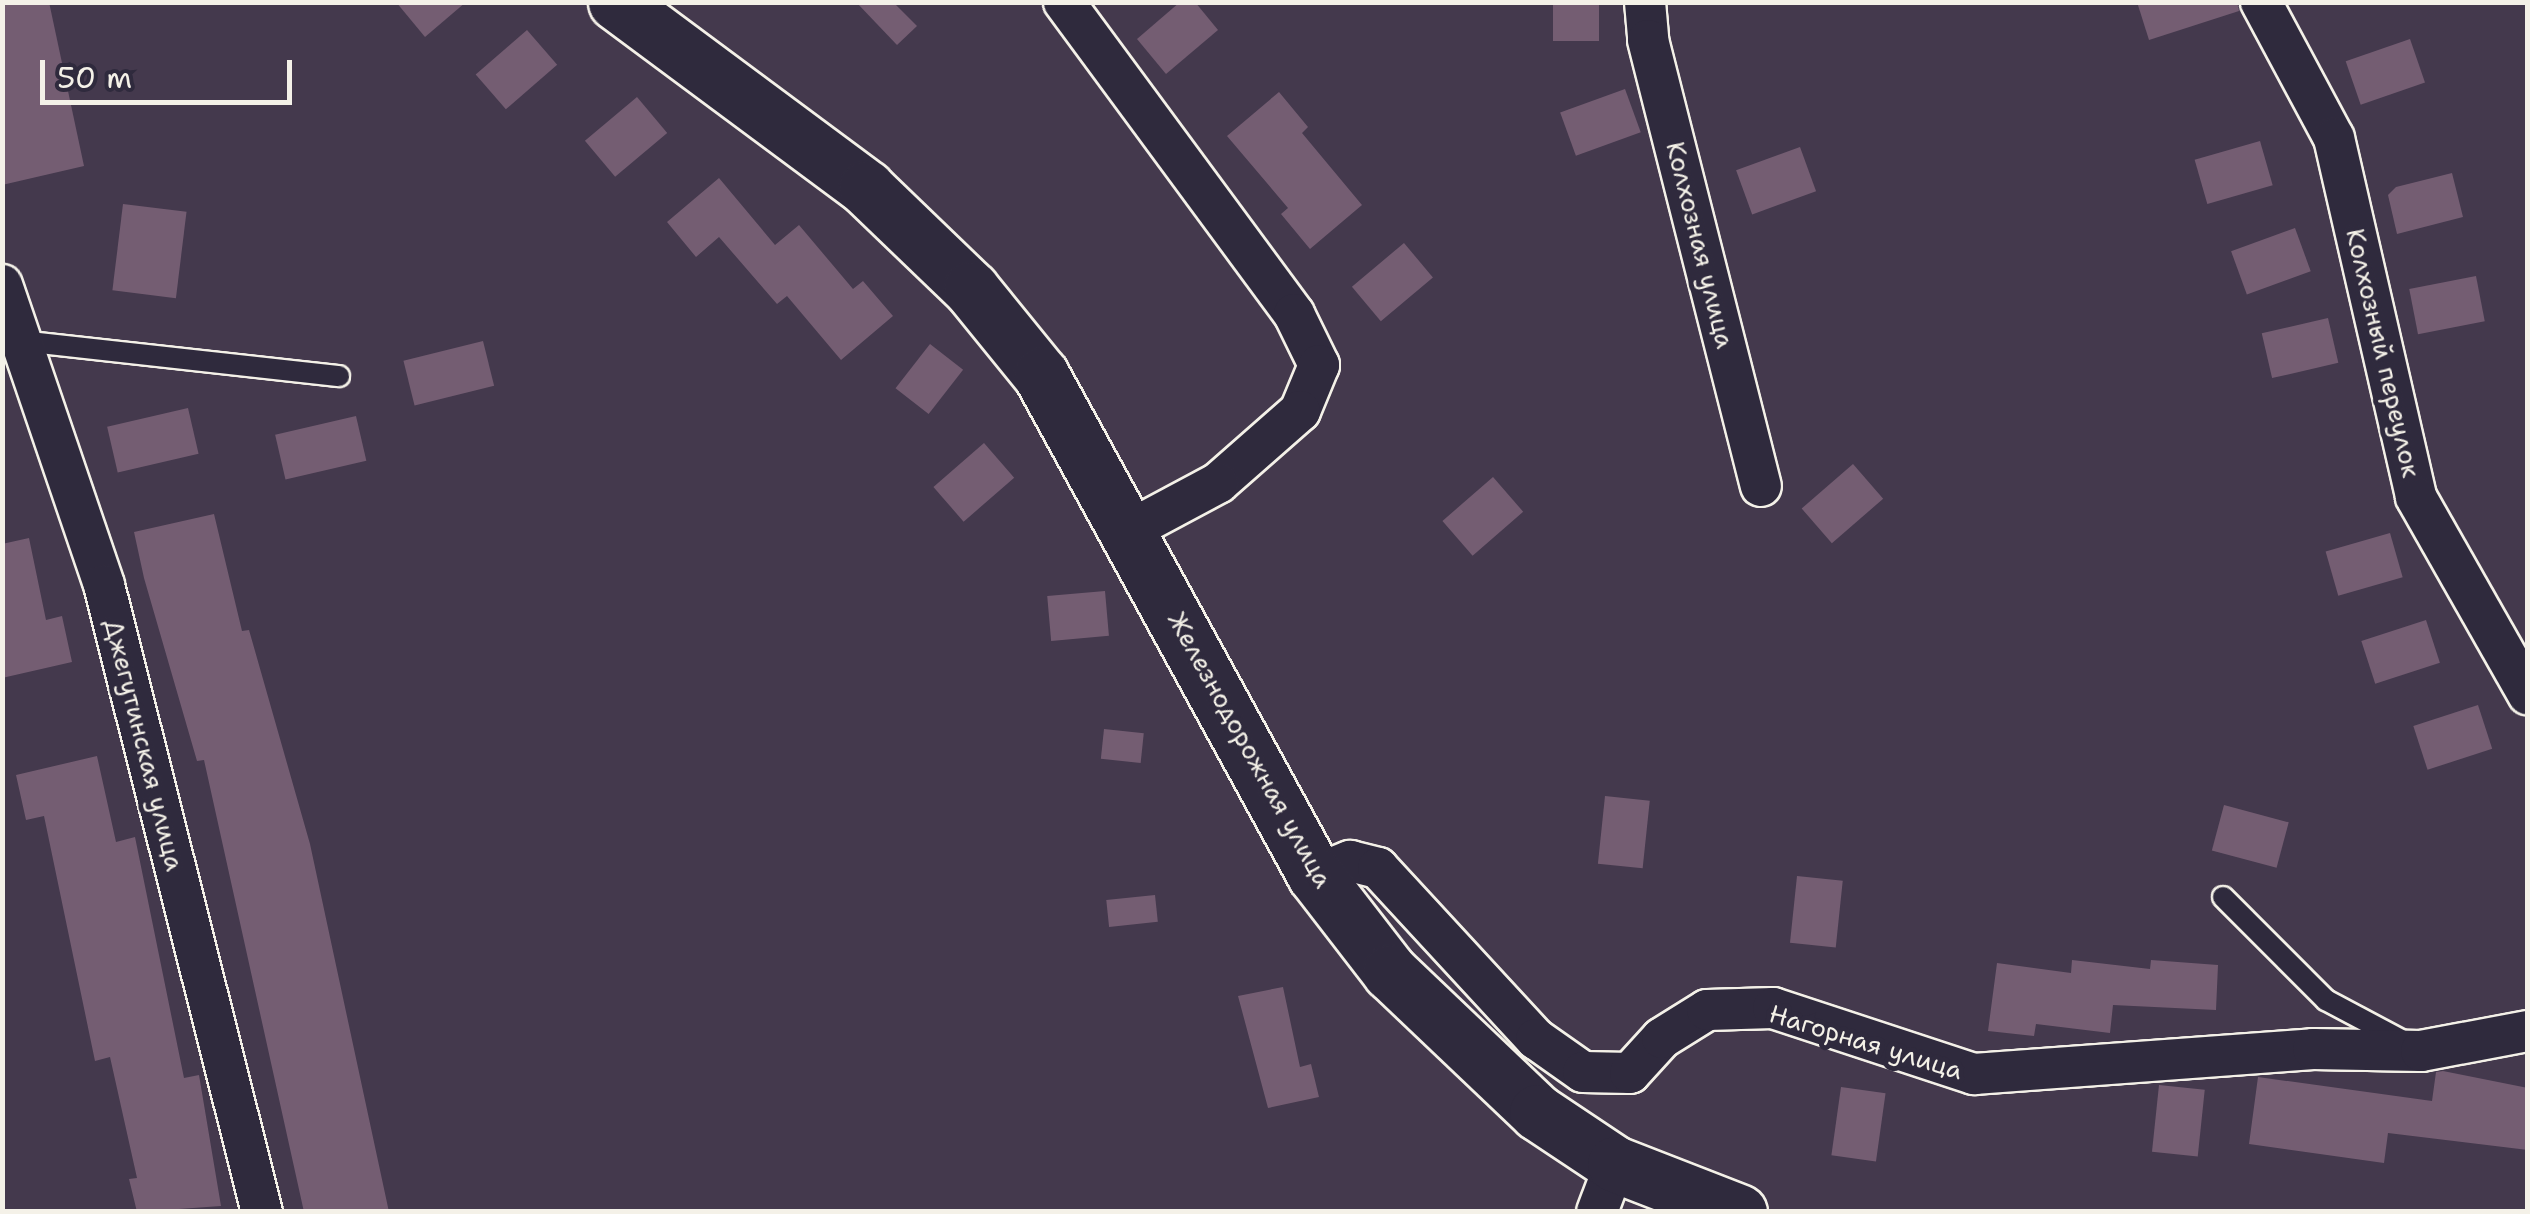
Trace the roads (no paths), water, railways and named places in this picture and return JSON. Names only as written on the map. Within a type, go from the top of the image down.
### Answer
[{"type":"main road","name":"Железнодорожная улица","points":[[616,2],[866,188],[971,289],[1041,376],[1130,530],[1314,875],[1390,972],[1538,1112],[1606,1188],[1739,1212]]},
{"type":"street","points":[[1064,2],[1294,314],[1318,366],[1300,411],[1218,483],[1130,530]]},
{"type":"street","name":"Колхозная улица","points":[[1645,2],[1648,40],[1761,486]]},
{"type":"street","name":"Колхозный переулок","points":[[2261,2],[2334,138],[2416,498],[2528,694]]},
{"type":"street","name":"Джегутинская улица","points":[[2,285],[104,586],[262,1212]]},
{"type":"street","name":"Нагорная улица","points":[[1314,875],[1350,861],[1378,868],[1536,1039],[1583,1072],[1630,1073],[1662,1038],[1706,1010],[1774,1008],[1974,1074],[2313,1049],[2421,1051],[2528,1031]]},
{"type":"lane","points":[[21,341],[339,376]]},
{"type":"lane","points":[[2223,897],[2326,1000],[2421,1051]]}]
